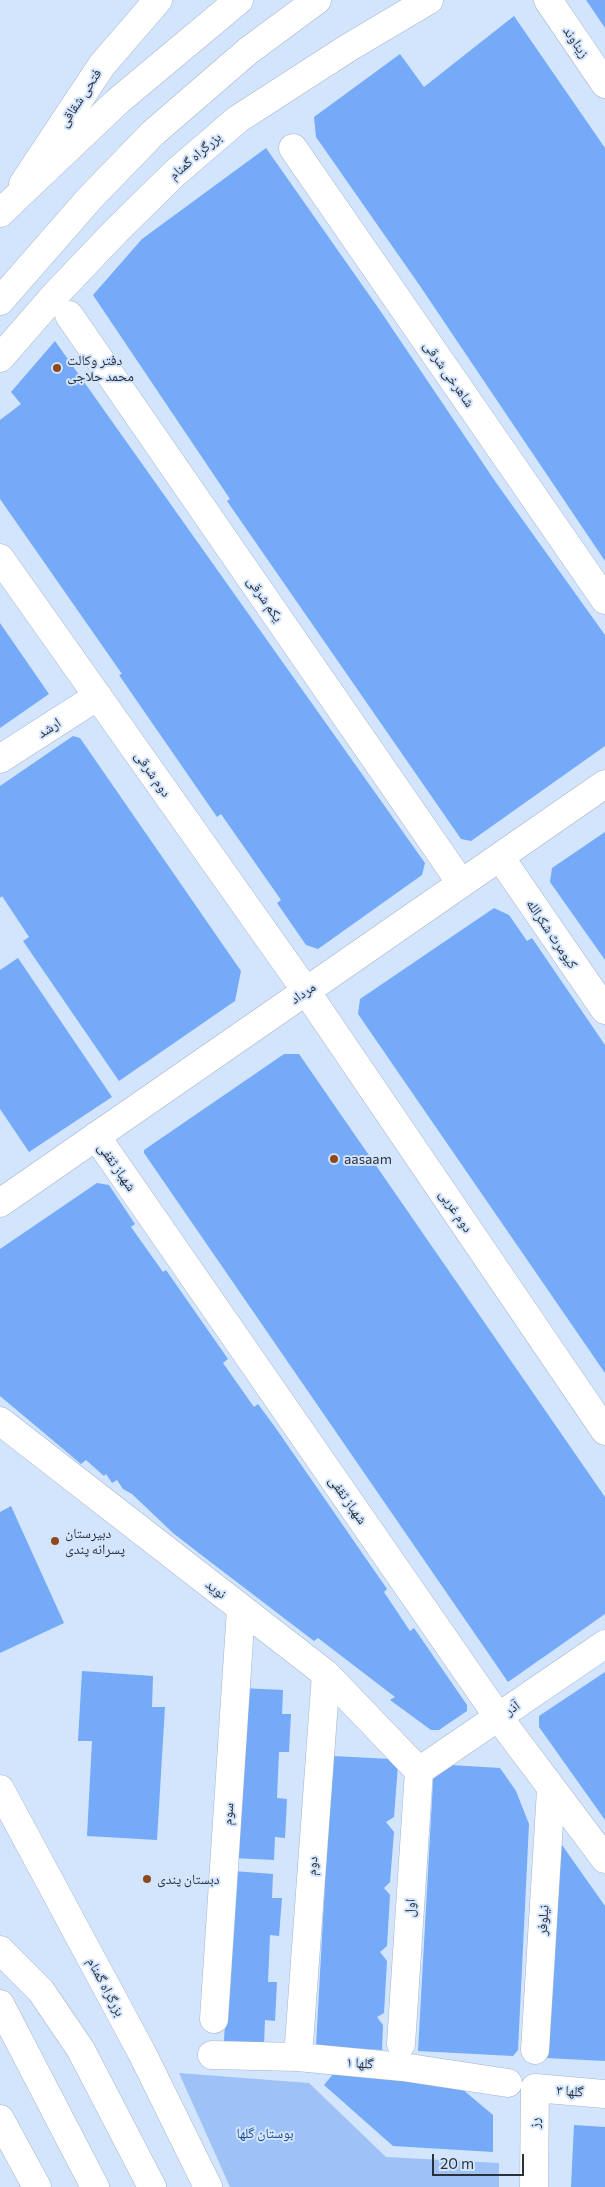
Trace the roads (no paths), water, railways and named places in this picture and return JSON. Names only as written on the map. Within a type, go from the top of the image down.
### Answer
[{"type":"main road","name":"فتحی شقاقی","points":[[5,208],[102,64],[158,0]]},
{"type":"main road","points":[[5,208],[118,101],[239,0]]},
{"type":"main road","points":[[0,301],[90,198],[153,133],[248,51],[317,0]]},
{"type":"main road","name":"بزرگراه گمنام","points":[[0,358],[55,295],[116,231],[175,173],[238,120],[348,48],[429,0]]},
{"type":"main road","name":"زیناوند","points":[[548,0],[605,84]]},
{"type":"main road","name":"شاهرخی شرقی","points":[[293,148],[605,600]]},
{"type":"main road","name":"یکم شرقی","points":[[69,315],[461,884]]},
{"type":"main road","name":"دوم شرقی","points":[[0,558],[306,991]]},
{"type":"main road","name":"ارشد","points":[[0,759],[98,696]]},
{"type":"main road","name":"مرداد","points":[[0,1202],[605,784]]},
{"type":"main road","name":"کیومرث شکرالله","points":[[500,857],[605,1010]]},
{"type":"main road","name":"دوم غربی","points":[[306,991],[605,1431]]},
{"type":"main road","name":"شهباز ثقفی","points":[[96,1136],[499,1718],[605,1860]]},
{"type":"main road","name":"نوید","points":[[0,1421],[326,1674],[419,1771]]},
{"type":"main road","name":"سوم","points":[[214,2019],[241,1609]]},
{"type":"main road","name":"آذر","points":[[419,1771],[605,1644]]},
{"type":"main road","name":"دوم","points":[[298,2057],[326,1674]]},
{"type":"main road","name":"اول","points":[[401,2044],[419,1771]]},
{"type":"main road","name":"بزرگراه گمنام","points":[[0,1789],[142,2053],[208,2187]]},
{"type":"main road","name":"نیلوفر","points":[[535,2050],[551,1790]]},
{"type":"main road","points":[[0,1950],[41,1991],[81,2050],[152,2187]]},
{"type":"main road","points":[[0,2004],[95,2187]]},
{"type":"main road","name":"گلها ۱","points":[[212,2055],[298,2057],[403,2067],[508,2082]]},
{"type":"main road","name":"گلها ۳","points":[[535,2088],[605,2094]]},
{"type":"main road","name":"رز","points":[[534,2187],[535,2088]]},
{"type":"main road","points":[[0,2119],[37,2187]]},
{"type":"place","name":"دفتر وکالت محمد حلاجی","points":[[57,368]]},
{"type":"place","name":"aasaam","points":[[334,1159]]},
{"type":"place","name":"دبیرستان پسرانه پندی","points":[[55,1541]]},
{"type":"place","name":"دبستان پندی","points":[[147,1879]]},
{"type":"park label","name":"بوستان گلها","points":[[265,2133]]}]
